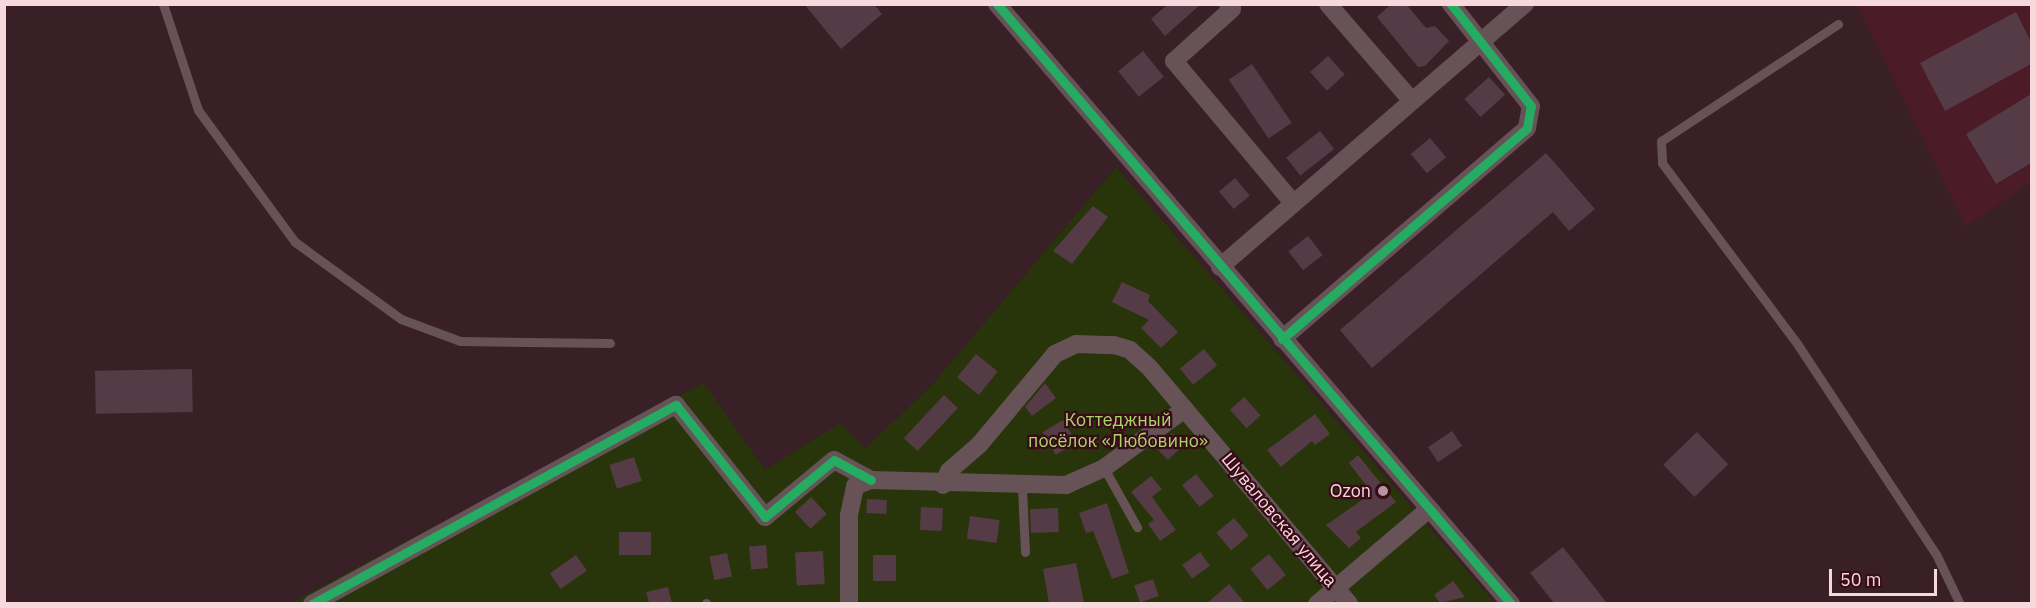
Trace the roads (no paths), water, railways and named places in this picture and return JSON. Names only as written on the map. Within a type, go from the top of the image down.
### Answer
[{"type":"street","points":[[997,4],[1510,603]]},
{"type":"street","points":[[1227,4],[1232,9],[1174,61],[1293,203]]},
{"type":"street","points":[[1328,4],[1412,101]]},
{"type":"street","points":[[1282,339],[1527,128],[1531,106],[1451,4]]},
{"type":"street","points":[[1220,267],[1525,4]]},
{"type":"street","name":"Шуваловская улица","points":[[943,485],[949,471],[979,445],[1048,362],[1076,344],[1130,350],[1185,409],[1349,603]]},
{"type":"street","points":[[312,603],[676,405],[765,517],[834,460],[871,480],[1022,488],[1066,485],[1104,468],[1185,409]]},
{"type":"street","points":[[849,603],[849,515],[855,486],[871,480]]},
{"type":"street","points":[[1317,603],[1429,509]]},
{"type":"lane","points":[[163,4],[198,110],[295,242],[401,319],[460,341],[610,343]]},
{"type":"lane","points":[[1838,24],[1661,141],[1662,163],[1798,345],[1936,554],[1960,603]]},
{"type":"lane","points":[[1104,468],[1137,527]]},
{"type":"lane","points":[[1022,488],[1024,552]]},
{"type":"place","name":"Ozon","points":[[1383,491]]},
{"type":"park label","name":"Коттеджный посёлок «Любовино»","points":[[1118,431]]}]
